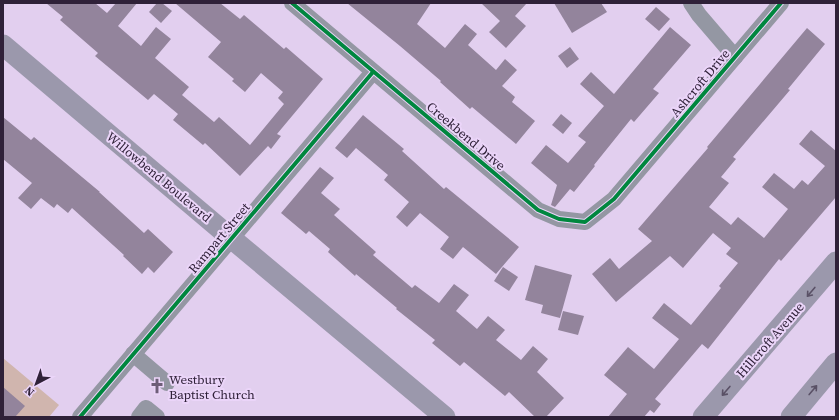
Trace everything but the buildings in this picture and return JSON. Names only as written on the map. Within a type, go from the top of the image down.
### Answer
[{"type":"main road","name":"Willowbend Boulevard","points":[[3,45],[445,417]]},
{"type":"main road","name":"Hillcroft Avenue","points":[[703,417],[836,262]]},
{"type":"main road","points":[[791,417],[836,363]]},
{"type":"street","name":"Creekbend Drive","points":[[292,3],[538,210],[559,219],[585,222],[614,199],[634,176]]},
{"type":"street","points":[[691,3],[699,15],[735,57]]},
{"type":"street","name":"Ashcroft Drive","points":[[634,176],[781,3]]},
{"type":"street","name":"Rampart Street","points":[[80,417],[373,72]]},
{"type":"street","points":[[134,354],[167,383]]},
{"type":"shaded area","points":[[3,358],[59,405],[49,417],[3,417]]},
{"type":"cycle path","points":[[292,3],[538,210],[559,219],[585,222],[614,199],[781,3]]},
{"type":"cycle path","points":[[80,417],[373,72]]},
{"type":"place","name":"Westbury Baptist Church","points":[[157,386]]}]
